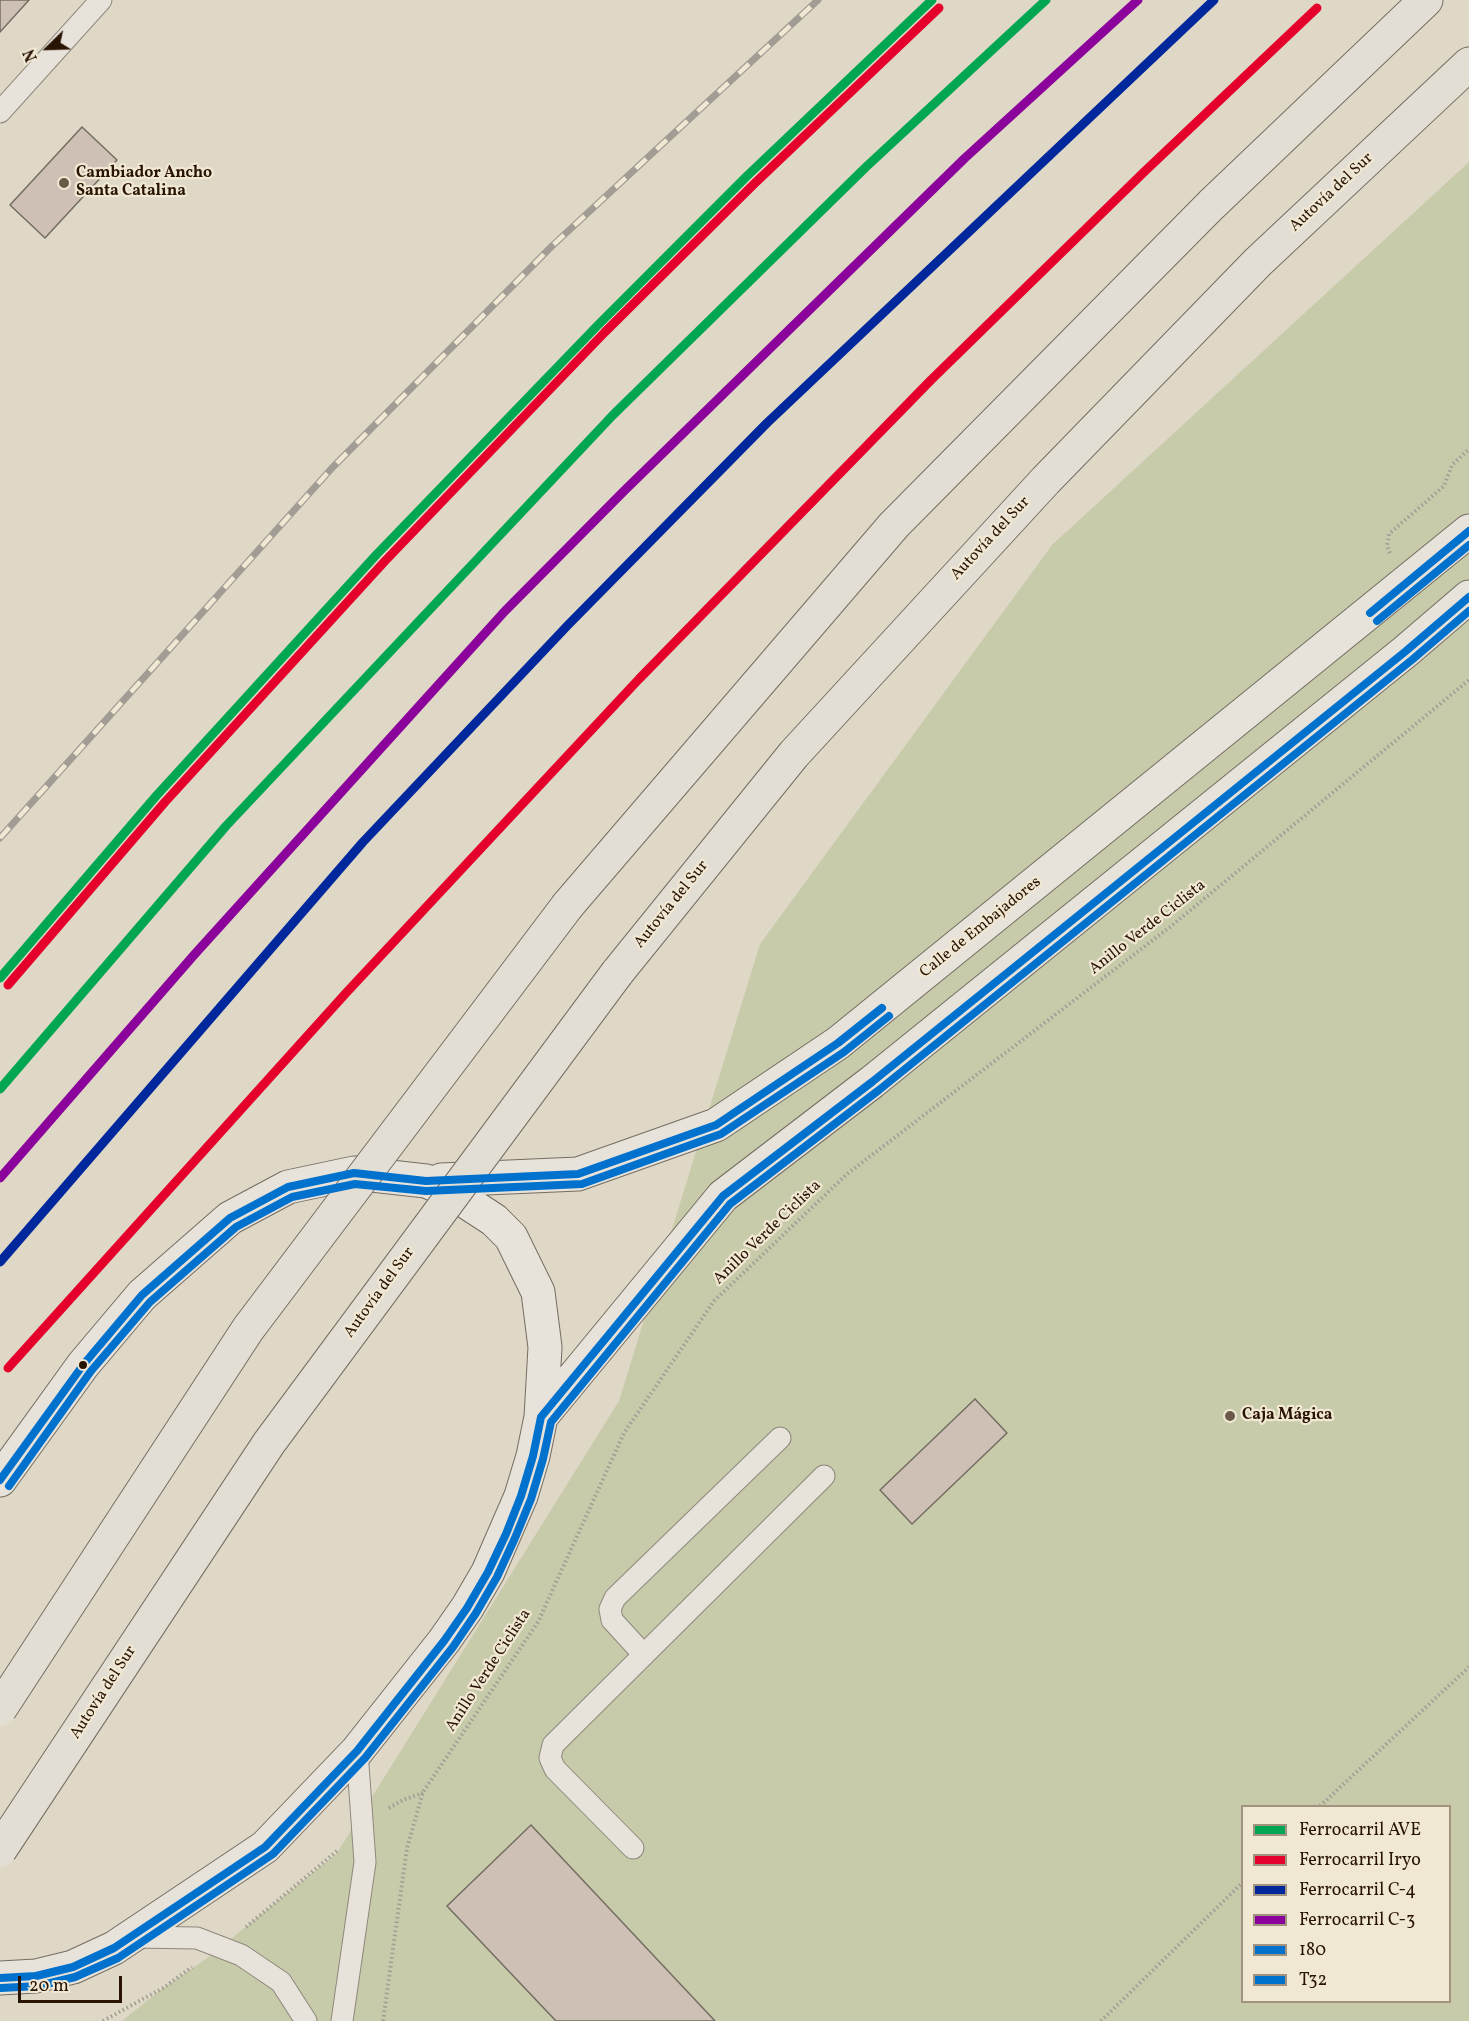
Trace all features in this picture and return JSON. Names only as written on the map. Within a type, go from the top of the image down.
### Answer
[{"type":"highway","points":[[0,1709],[248,1329],[568,905],[894,525],[1211,205],[1426,0]]},
{"type":"highway","name":"Autovía del Sur","points":[[0,1850],[269,1443],[617,973],[794,754],[1046,480],[1258,262],[1469,64]]},
{"type":"main road","name":"Calle de Embajadores","points":[[426,1181],[578,1174],[716,1125],[838,1043],[1469,531]]},
{"type":"main road","points":[[541,1417],[723,1196],[872,1082],[1469,597]]},
{"type":"main road","points":[[0,1480],[83,1365],[142,1295],[230,1218],[288,1187],[354,1173],[426,1181],[451,1192],[494,1221],[511,1237],[538,1292],[545,1347],[541,1417],[533,1456],[521,1496],[488,1572],[444,1641],[357,1751],[265,1847],[114,1948],[73,1967],[36,1976],[0,1978]]},
{"type":"lane","points":[[0,112],[101,0]]},
{"type":"lane","points":[[644,1655],[612,1620],[610,1609],[615,1598],[780,1438]]},
{"type":"lane","points":[[633,1848],[555,1769],[550,1758],[553,1745],[824,1476]]},
{"type":"lane","points":[[342,2021],[365,1862],[357,1751]]},
{"type":"lane","points":[[129,1937],[197,1938],[241,1955],[281,1983],[306,2021]]},
{"type":"path","points":[[1392,557],[1387,546],[1389,534],[1444,486],[1452,465],[1469,449]]},
{"type":"path","name":"Anillo Verde Ciclista","points":[[383,2021],[406,1848],[423,1792],[538,1622],[624,1433],[714,1301],[847,1174],[1170,927],[1469,680]]},
{"type":"path","points":[[1321,1805],[1469,1667]]},
{"type":"path","points":[[103,2021],[163,1988],[220,1947],[310,1874],[377,1814],[423,1792]]},
{"type":"path","points":[[1101,2021],[1241,1884]]},
{"type":"green space","points":[[1469,162],[1469,2021],[122,2021],[163,1988],[206,1959],[337,1853],[619,1401],[760,944],[1052,545]]},
{"type":"building","points":[[0,0],[29,0],[0,32]]},
{"type":"building","name":"Cambiador Ancho Santa Catalina","points":[[82,127],[117,160],[45,238],[10,205]]},
{"type":"building","points":[[975,1399],[1007,1433],[912,1524],[880,1490]]},
{"type":"building","points":[[531,1825],[715,2021],[556,2021],[447,1906]]},
{"type":"railway","points":[[0,838],[332,468],[552,246],[818,0]]},
{"type":"rail line","name":"AVE","points":[[0,978],[157,795],[377,554],[598,325],[747,176],[932,0]]},
{"type":"rail line","name":"AVE","points":[[0,1089],[226,826],[613,415],[866,167],[1046,0]]},
{"type":"rail line","name":"C-3","points":[[0,1178],[194,955],[505,611],[624,491],[965,158],[1138,0]]},
{"type":"rail line","name":"C-4","points":[[0,1262],[363,842],[568,625],[767,423],[1214,0]]},
{"type":"rail line","name":"Iryo","points":[[8,985],[165,802],[385,561],[605,332],[754,184],[939,8]]},
{"type":"rail line","name":"Iryo","points":[[8,1368],[346,993],[639,679],[931,380],[1143,173],[1317,8]]},
{"type":"transit line","name":"180","points":[[1370,613],[1469,531]]},
{"type":"transit line","name":"T32","points":[[1377,621],[1469,545]]},
{"type":"transit line","name":"180","points":[[0,1978],[36,1976],[73,1967],[114,1948],[265,1847],[357,1751],[444,1641],[488,1572],[506,1534],[533,1456],[541,1417],[723,1196],[872,1082],[1406,651],[1469,597]]},
{"type":"transit line","name":"T32","points":[[1,1988],[38,1986],[75,1977],[118,1958],[273,1854],[365,1758],[453,1647],[497,1577],[515,1538],[531,1499],[551,1422],[730,1204],[879,1090],[1413,659],[1469,611]]},
{"type":"transit line","name":"180","points":[[0,1480],[83,1365],[142,1295],[230,1218],[288,1187],[354,1173],[426,1181],[578,1174],[716,1125],[838,1043],[882,1008]]},
{"type":"transit line","name":"T32","points":[[9,1486],[91,1371],[150,1302],[236,1227],[292,1197],[355,1184],[426,1191],[582,1184],[721,1134],[844,1052],[889,1016]]},
{"type":"place","name":"Cambiador Ancho Santa Catalina","points":[[64,183]]},
{"type":"place","name":"Caja Mágica","points":[[1230,1416]]}]
